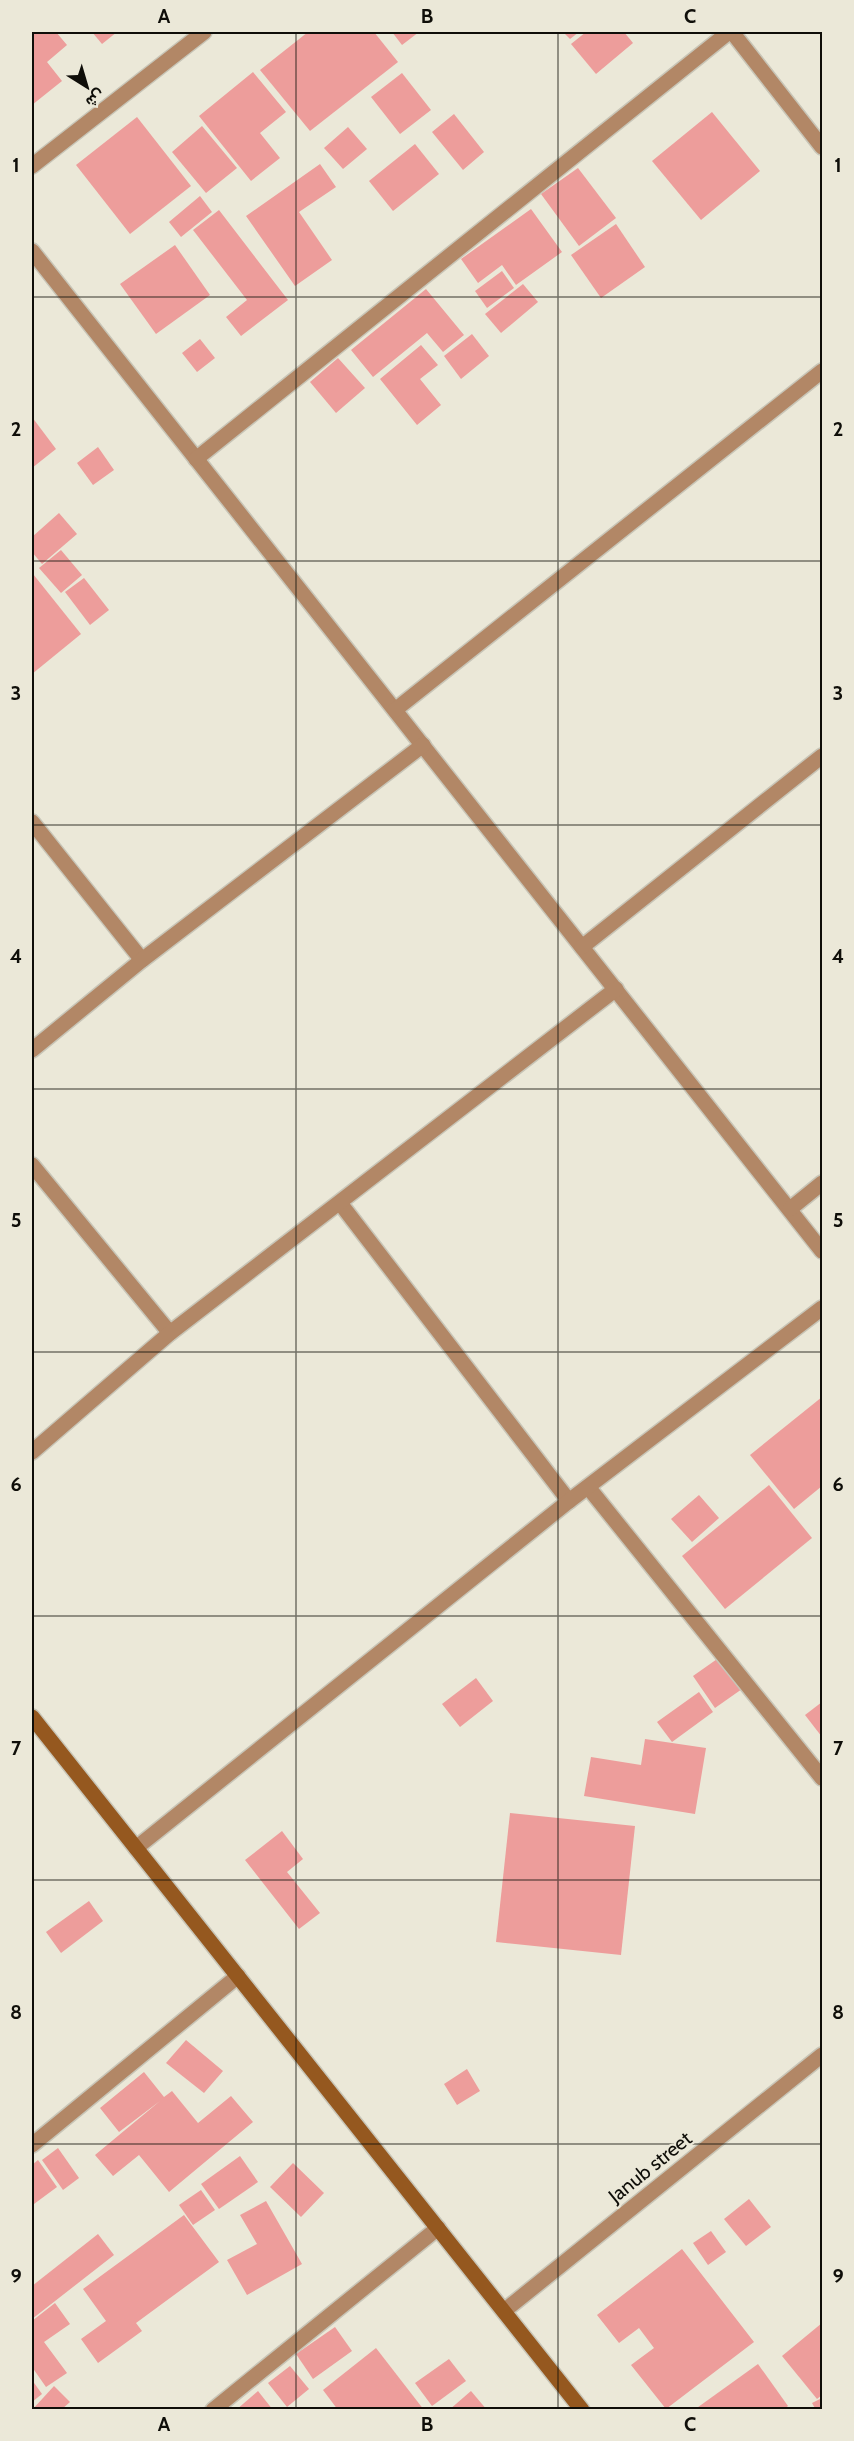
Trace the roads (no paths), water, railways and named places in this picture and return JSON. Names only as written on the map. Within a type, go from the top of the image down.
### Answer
[{"type":"street","points":[[32,166],[204,32]]},
{"type":"street","points":[[196,459],[730,32],[822,147]]},
{"type":"street","points":[[32,251],[822,1251]]},
{"type":"street","points":[[395,710],[822,371]]},
{"type":"street","points":[[32,1050],[142,960],[423,745]]},
{"type":"street","points":[[582,947],[822,756]]},
{"type":"street","points":[[32,822],[142,960]]},
{"type":"street","points":[[32,1452],[170,1334],[616,989]]},
{"type":"street","points":[[32,1165],[170,1334]]},
{"type":"street","points":[[789,1209],[822,1182]]},
{"type":"street","points":[[340,1203],[569,1501]]},
{"type":"street","points":[[136,1848],[569,1501],[822,1308]]},
{"type":"street","points":[[588,1487],[822,1778]]},
{"type":"street","points":[[32,1717],[582,2409]]},
{"type":"street","points":[[32,2145],[238,1976]]},
{"type":"street","name":"Janub street","points":[[504,2311],[822,2055]]},
{"type":"street","points":[[213,2409],[438,2228]]}]
